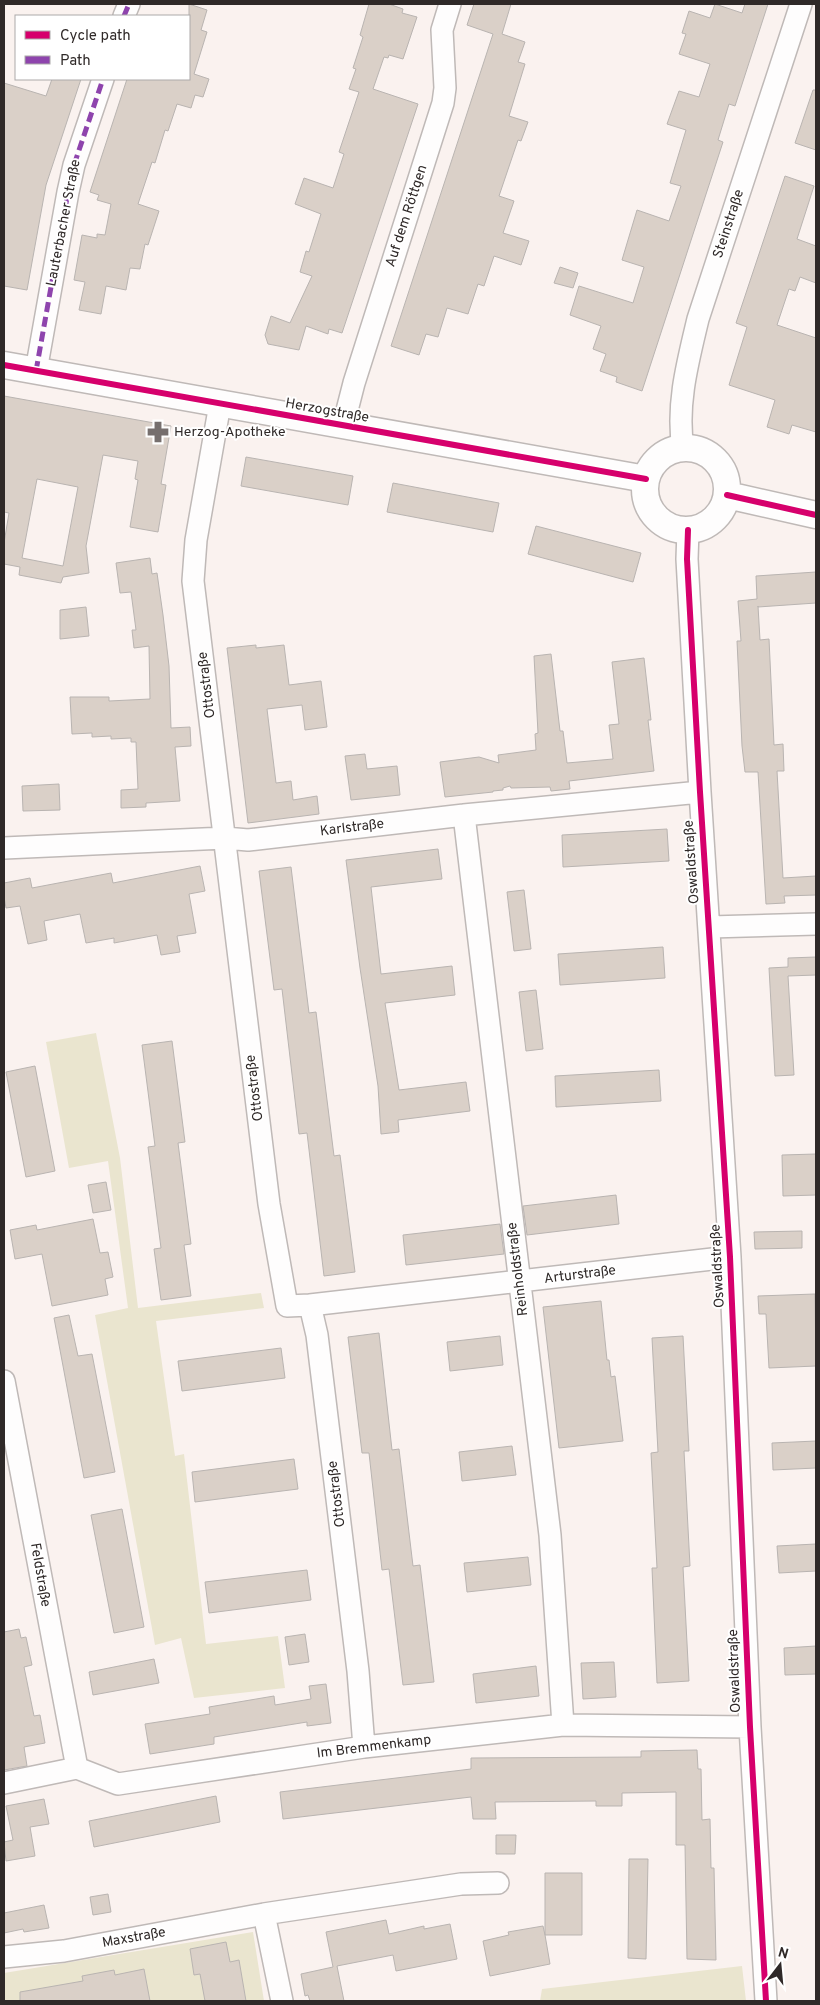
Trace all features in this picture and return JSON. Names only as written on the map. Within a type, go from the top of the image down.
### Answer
[{"type":"street","name":"Auf dem Röttgen","points":[[343,426],[357,374],[443,103],[445,88],[442,30],[450,4]]},
{"type":"street","name":"Steinstraße","points":[[683,448],[681,404],[688,359],[698,319],[801,4]]},
{"type":"street","name":"Lauterbacher Straße","points":[[36,371],[74,165],[103,80]]},
{"type":"street","name":"Herzogstraße","points":[[4,366],[646,479]]},
{"type":"street","name":"Ottostraße","points":[[220,404],[196,540],[194,581],[269,1204],[287,1306],[310,1305],[317,1335],[358,1672],[364,1747]]},
{"type":"street","points":[[676,448],[683,448],[704,452],[715,459],[727,482],[727,495],[723,508],[716,518],[705,526],[688,530],[667,526],[655,518],[648,506],[644,491],[652,464],[663,454],[676,448]]},
{"type":"street","points":[[727,495],[816,515]]},
{"type":"street","name":"Oswaldstraße","points":[[688,530],[700,792],[730,1257],[750,1727],[766,2001]]},
{"type":"street","name":"Karlstraße","points":[[4,848],[225,838],[248,840],[464,815],[700,792]]},
{"type":"street","name":"Reinholdstraße","points":[[464,815],[550,1535],[563,1725]]},
{"type":"street","points":[[710,927],[816,924]]},
{"type":"street","name":"Arturstraße","points":[[310,1305],[730,1257]]},
{"type":"street","name":"Feldstraße","points":[[4,1381],[77,1768]]},
{"type":"street","name":"Im Bremmenkamp","points":[[77,1768],[118,1784],[364,1747],[563,1725],[750,1727]]},
{"type":"street","points":[[4,1783],[77,1768]]},
{"type":"street","name":"Maxstraße","points":[[4,1957],[64,1951],[264,1914],[461,1884],[498,1883]]},
{"type":"street","points":[[264,1914],[282,2001]]},
{"type":"shaded area","points":[[96,1033],[120,1158],[138,1308],[261,1293],[264,1308],[156,1321],[175,1456],[184,1454],[206,1644],[278,1636],[285,1688],[194,1698],[181,1638],[155,1645],[95,1315],[128,1308],[108,1161],[69,1168],[46,1042]]},
{"type":"shaded area","points":[[253,1932],[264,2001],[4,2001],[4,1973]]},
{"type":"shaded area","points":[[742,1966],[746,2001],[540,2001],[542,1989]]},
{"type":"building","points":[[189,4],[207,10],[201,30],[207,32],[194,74],[209,79],[203,97],[195,95],[191,108],[177,104],[168,131],[165,130],[155,163],[152,162],[138,204],[159,211],[148,245],[145,244],[140,269],[130,268],[126,290],[106,286],[101,314],[79,310],[85,282],[74,280],[82,235],[97,238],[97,234],[105,235],[111,204],[97,200],[99,195],[90,192],[127,80],[190,80]]},
{"type":"building","points":[[369,4],[389,4],[403,9],[402,13],[417,17],[403,59],[389,55],[388,58],[384,57],[373,89],[418,104],[342,333],[329,329],[328,334],[306,326],[299,350],[268,344],[265,335],[271,316],[290,323],[312,276],[300,272],[306,251],[309,252],[321,214],[295,204],[304,178],[333,188],[344,154],[339,152],[359,92],[349,89],[356,69],[353,68],[363,37],[360,35]]},
{"type":"building","points":[[474,4],[511,4],[502,34],[525,42],[518,62],[525,64],[509,116],[528,122],[521,141],[518,140],[499,196],[514,201],[503,233],[529,241],[521,265],[494,256],[484,286],[478,284],[468,314],[447,308],[438,337],[426,334],[419,355],[391,346],[493,34],[467,25]]},
{"type":"building","points":[[715,4],[742,13],[745,4],[768,4],[735,106],[729,104],[718,140],[723,142],[642,391],[616,382],[617,377],[600,371],[606,354],[593,349],[601,326],[570,315],[579,286],[633,303],[644,267],[622,260],[637,210],[669,221],[681,186],[670,183],[686,130],[667,124],[679,91],[699,97],[710,64],[679,54],[686,34],[682,33],[689,11],[710,18]]},
{"type":"building","points":[[52,80],[81,80],[46,185],[27,290],[4,286],[4,83],[46,96]]},
{"type":"building","points":[[813,90],[816,90],[816,150],[795,143]]},
{"type":"building","points":[[785,176],[814,186],[797,239],[816,246],[816,283],[800,277],[795,291],[789,289],[777,325],[816,338],[816,432],[792,425],[789,434],[767,427],[775,400],[729,385],[747,327],[736,323]]},
{"type":"building","points":[[560,267],[578,273],[573,288],[554,283]]},
{"type":"building","points":[[4,396],[171,426],[161,484],[166,485],[158,532],[130,527],[138,480],[135,479],[138,461],[103,455],[86,546],[89,573],[63,577],[61,583],[19,575],[20,567],[4,564],[4,543],[9,513],[4,512]],"holes":[[[37,479],[78,487],[63,566],[22,558]]]},
{"type":"building","points":[[246,457],[353,476],[348,505],[241,486]]},
{"type":"building","points":[[393,483],[499,503],[493,532],[387,512]]},
{"type":"building","points":[[536,526],[641,553],[633,582],[528,554]]},
{"type":"building","points":[[150,558],[152,574],[157,573],[163,615],[169,666],[171,728],[190,727],[191,746],[175,747],[180,801],[146,803],[146,807],[121,808],[121,790],[138,789],[136,742],[131,742],[131,738],[111,739],[111,736],[92,737],[92,733],[72,734],[70,697],[109,697],[109,701],[150,699],[149,646],[134,648],[132,630],[136,630],[131,592],[120,593],[116,563]]},
{"type":"building","points":[[816,572],[816,603],[758,607],[760,640],[769,639],[774,745],[783,744],[784,771],[777,771],[783,878],[816,876],[816,895],[784,896],[785,903],[766,904],[758,772],[745,772],[737,641],[741,641],[738,601],[757,599],[756,576]]},
{"type":"building","points":[[86,607],[89,636],[60,639],[60,610]]},
{"type":"building","points":[[256,645],[256,648],[284,645],[289,685],[321,681],[327,727],[305,730],[302,705],[267,709],[276,783],[291,781],[293,800],[317,796],[319,814],[248,823],[227,648]]},
{"type":"building","points":[[551,654],[560,731],[563,731],[567,763],[613,759],[609,725],[619,724],[612,662],[644,658],[651,720],[648,720],[654,771],[569,781],[570,789],[551,791],[550,787],[511,788],[510,786],[493,792],[445,797],[440,762],[479,757],[499,763],[498,755],[536,750],[535,734],[538,733],[534,656]]},
{"type":"building","points":[[365,754],[367,769],[397,766],[400,795],[351,800],[345,756]]},
{"type":"building","points":[[59,784],[60,810],[23,811],[22,786]]},
{"type":"building","points":[[667,829],[669,861],[563,867],[562,835]]},
{"type":"building","points":[[438,849],[442,879],[371,887],[381,974],[452,966],[455,995],[385,1003],[399,1090],[466,1082],[470,1111],[398,1120],[399,1132],[381,1134],[378,1086],[346,860]]},
{"type":"building","points":[[200,866],[205,891],[189,894],[196,933],[177,936],[180,952],[161,955],[157,935],[114,943],[114,938],[86,943],[80,914],[44,921],[47,940],[28,944],[20,906],[6,908],[4,883],[30,878],[32,888],[111,873],[113,883]]},
{"type":"building","points":[[291,867],[309,1013],[316,1012],[334,1156],[340,1155],[355,1272],[324,1276],[307,1133],[299,1134],[282,989],[274,990],[259,871]]},
{"type":"building","points":[[524,890],[531,949],[514,951],[507,892]]},
{"type":"building","points":[[663,947],[665,978],[560,985],[558,954]]},
{"type":"building","points":[[816,957],[816,975],[788,976],[794,1075],[775,1076],[769,968],[788,967],[788,958]]},
{"type":"building","points":[[536,990],[543,1049],[526,1051],[519,992]]},
{"type":"building","points":[[172,1041],[185,1142],[178,1143],[191,1244],[184,1245],[191,1296],[161,1300],[154,1249],[161,1248],[148,1147],[155,1146],[142,1045]]},
{"type":"building","points":[[35,1066],[55,1171],[26,1177],[6,1072]]},
{"type":"building","points":[[659,1070],[661,1101],[556,1107],[555,1076]]},
{"type":"building","points":[[816,1154],[816,1195],[783,1196],[782,1155]]},
{"type":"building","points":[[106,1182],[111,1210],[93,1213],[88,1185]]},
{"type":"building","points":[[616,1195],[619,1224],[527,1235],[523,1206]]},
{"type":"building","points":[[93,1219],[100,1253],[108,1252],[113,1277],[105,1279],[108,1295],[52,1306],[42,1254],[15,1259],[10,1230],[36,1225],[37,1230]]},
{"type":"building","points":[[500,1224],[504,1254],[406,1265],[403,1235]]},
{"type":"building","points":[[802,1231],[802,1248],[755,1249],[754,1232]]},
{"type":"building","points":[[815,1294],[816,1366],[769,1368],[766,1314],[759,1314],[758,1296]]},
{"type":"building","points":[[601,1301],[607,1360],[609,1360],[611,1377],[615,1376],[623,1441],[559,1448],[543,1307]]},
{"type":"building","points":[[69,1315],[78,1356],[92,1354],[115,1472],[84,1478],[54,1318]]},
{"type":"building","points":[[379,1333],[392,1450],[399,1449],[413,1566],[420,1565],[434,1682],[403,1685],[389,1569],[382,1570],[369,1453],[362,1453],[348,1337]]},
{"type":"building","points":[[500,1336],[503,1365],[450,1371],[447,1342]]},
{"type":"building","points":[[683,1336],[689,1451],[684,1451],[690,1566],[683,1567],[689,1681],[657,1683],[652,1568],[657,1568],[651,1453],[658,1452],[652,1338]]},
{"type":"building","points":[[281,1348],[285,1378],[182,1391],[178,1361]]},
{"type":"building","points":[[816,1441],[816,1468],[773,1470],[772,1443]]},
{"type":"building","points":[[512,1446],[516,1475],[462,1481],[459,1452]]},
{"type":"building","points":[[294,1459],[298,1489],[195,1502],[192,1472]]},
{"type":"building","points":[[122,1509],[144,1627],[114,1633],[91,1515]]},
{"type":"building","points":[[816,1544],[816,1571],[779,1573],[777,1546]]},
{"type":"building","points":[[528,1557],[531,1585],[467,1592],[464,1563]]},
{"type":"building","points":[[307,1570],[311,1600],[209,1613],[205,1582]]},
{"type":"building","points":[[19,1629],[21,1638],[26,1637],[32,1665],[24,1667],[34,1716],[40,1715],[45,1743],[24,1747],[27,1766],[4,1770],[4,1632]]},
{"type":"building","points":[[305,1634],[309,1662],[289,1665],[285,1637]]},
{"type":"building","points":[[816,1646],[816,1674],[785,1675],[784,1648]]},
{"type":"building","points":[[154,1659],[159,1683],[93,1695],[89,1672]]},
{"type":"building","points":[[614,1662],[616,1697],[583,1699],[581,1663]]},
{"type":"building","points":[[536,1666],[539,1696],[476,1703],[473,1674]]},
{"type":"building","points":[[326,1684],[331,1723],[307,1726],[307,1722],[214,1737],[214,1744],[150,1754],[145,1724],[210,1714],[209,1707],[274,1696],[275,1705],[311,1699],[309,1686]]},
{"type":"building","points":[[697,1750],[698,1769],[701,1769],[702,1820],[710,1819],[711,1868],[714,1868],[716,1960],[687,1959],[685,1845],[676,1845],[676,1792],[622,1793],[622,1806],[596,1806],[596,1801],[495,1802],[496,1819],[473,1819],[471,1797],[283,1819],[280,1792],[471,1769],[471,1758],[641,1757],[641,1751]]},
{"type":"building","points":[[216,1796],[220,1822],[94,1847],[89,1821]]},
{"type":"building","points":[[44,1799],[49,1824],[30,1827],[35,1856],[6,1861],[4,1842],[13,1840],[6,1806]]},
{"type":"building","points":[[496,1835],[516,1835],[515,1854],[496,1854]]},
{"type":"building","points":[[629,1859],[648,1859],[646,1959],[628,1958]]},
{"type":"building","points":[[545,1873],[582,1873],[582,1935],[545,1935]]},
{"type":"building","points":[[108,1894],[111,1912],[93,1915],[90,1897]]},
{"type":"building","points":[[44,1905],[49,1928],[24,1932],[23,1929],[4,1933],[4,1913]]},
{"type":"building","points":[[386,1920],[389,1934],[424,1926],[424,1929],[450,1924],[457,1959],[396,1971],[393,1955],[337,1966],[344,2001],[310,2001],[308,1995],[305,1996],[301,1974],[333,1967],[326,1932]]},
{"type":"building","points":[[543,1926],[550,1964],[490,1976],[483,1941],[509,1935],[508,1932]]},
{"type":"building","points":[[226,1942],[230,1962],[239,1960],[246,2001],[205,2001],[200,1974],[194,1975],[190,1949]]},
{"type":"building","points":[[144,1969],[150,2001],[20,2001],[20,1992],[83,1981],[82,1976],[114,1970],[115,1975]]},
{"type":"marked path","points":[[124,15],[129,4]]},
{"type":"marked path","points":[[36,371],[74,165],[103,80]]},
{"type":"cycle path","points":[[4,365],[646,479]]},
{"type":"cycle path","points":[[727,495],[816,515]]},
{"type":"cycle path","points":[[688,530],[687,559],[700,792],[730,1257],[750,1727],[766,2001]]},
{"type":"place","name":"Herzog-Apotheke","points":[[158,432]]}]
